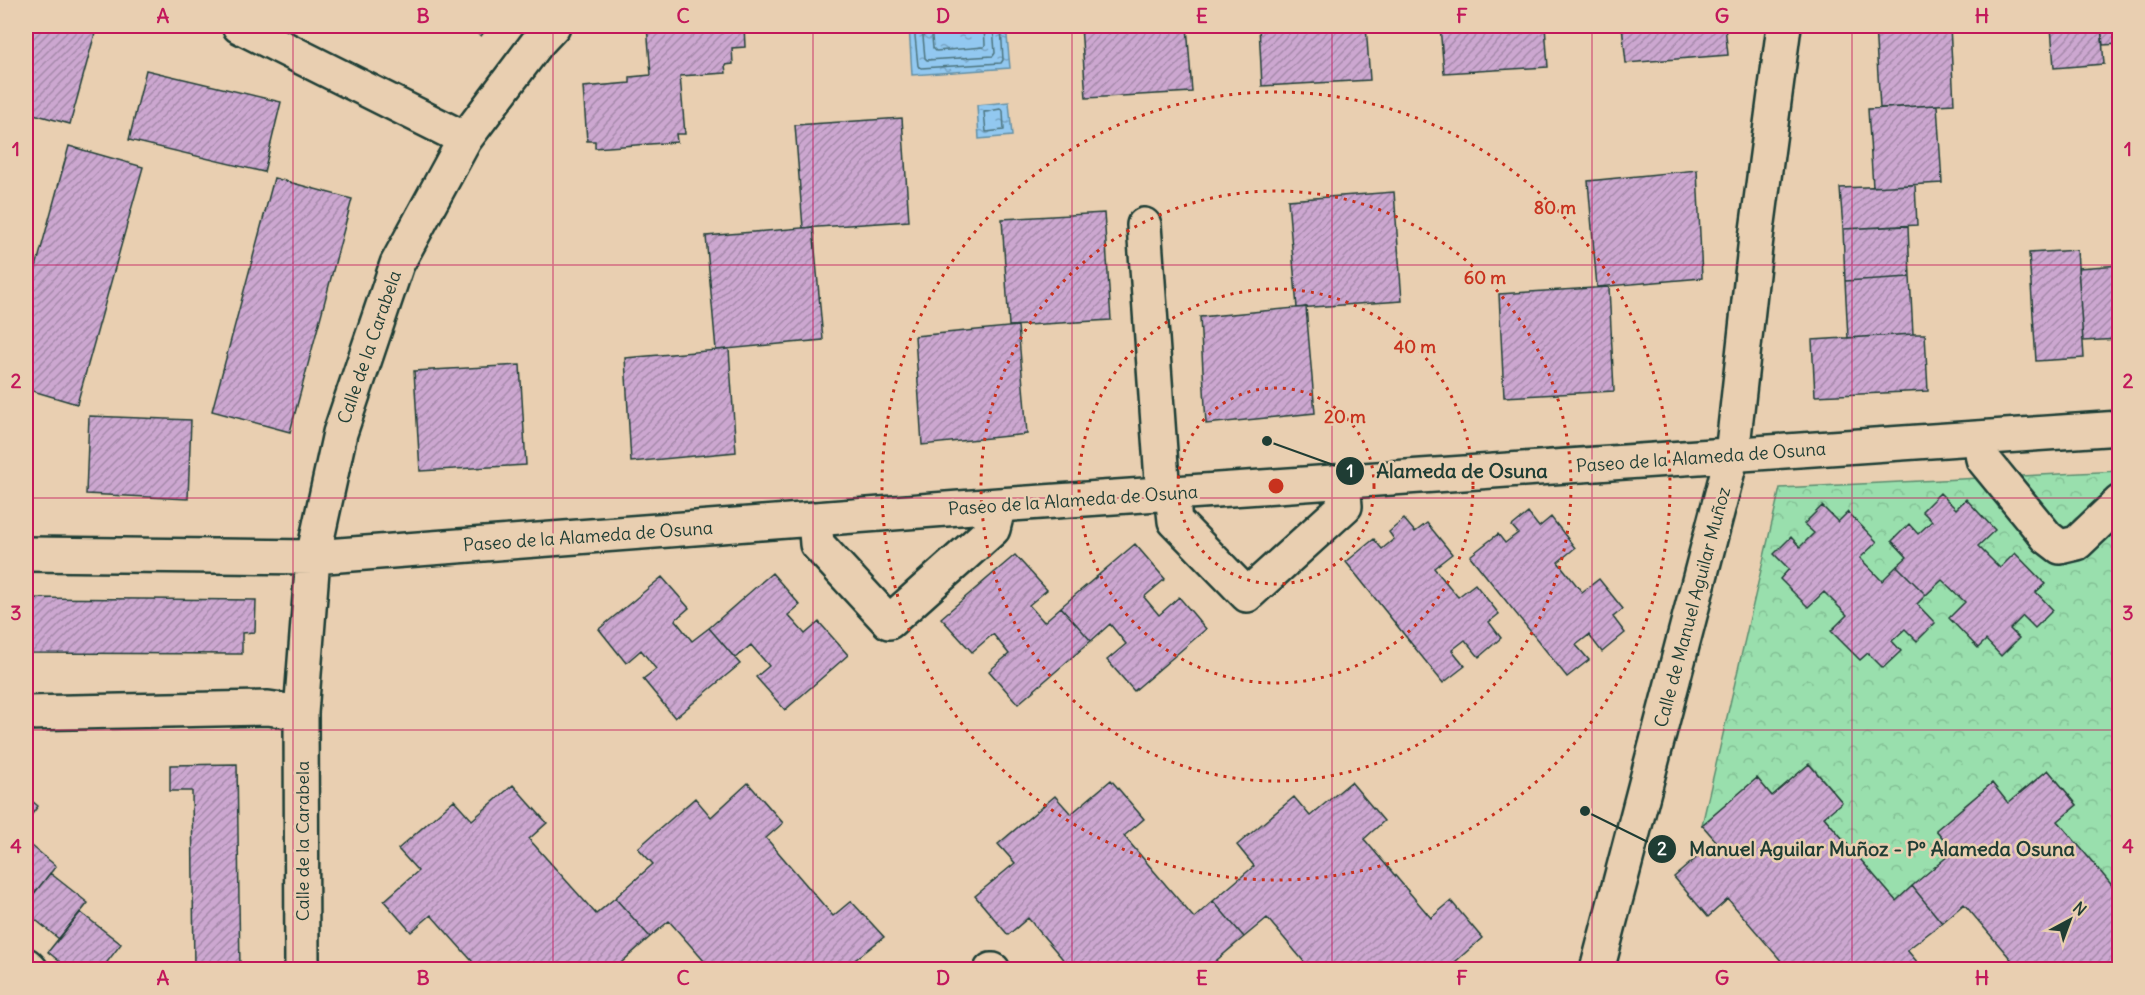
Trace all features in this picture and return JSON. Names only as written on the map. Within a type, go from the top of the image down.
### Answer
[{"type":"street","points":[[239,26],[465,139]]},
{"type":"street","name":"Calle de la Carabela","points":[[302,969],[301,713],[313,557],[340,434],[397,264],[465,139],[538,42],[553,26]]},
{"type":"street","name":"Calle de Manuel Aguilar Muñoz","points":[[1596,969],[1732,455],[1756,238],[1784,26]]},
{"type":"street","points":[[1144,225],[1167,493],[1175,520],[1247,595],[1345,506],[1343,482]]},
{"type":"street","name":"Paseo de la Alameda de Osuna","points":[[26,554],[313,557],[1167,493],[2120,428]]},
{"type":"street","points":[[1980,438],[1983,459],[2047,537],[2060,547],[2078,543],[2120,502]]},
{"type":"street","points":[[815,519],[817,544],[889,622],[993,529],[999,505]]},
{"type":"street","points":[[26,714],[268,708],[301,713]]},
{"type":"street","points":[[26,964],[31,969]]},
{"type":"green space","points":[[2119,471],[2119,895],[2058,821],[2077,805],[2048,770],[2008,803],[1992,783],[1936,830],[1954,851],[1896,901],[1824,817],[1841,801],[1810,764],[1772,796],[1757,778],[1702,825],[1780,488]]},
{"type":"water","points":[[909,26],[1006,26],[1010,68],[912,75]]},
{"type":"water","points":[[1009,102],[1012,136],[979,139],[977,105]]},
{"type":"building","points":[[26,26],[97,26],[70,124],[26,112]]},
{"type":"building","points":[[466,26],[489,26],[481,36]]},
{"type":"building","points":[[647,26],[744,26],[745,47],[732,48],[733,64],[725,65],[726,73],[680,76],[685,134],[676,134],[677,142],[595,148],[595,141],[587,141],[583,87],[630,83],[630,77],[651,75]]},
{"type":"building","points":[[1081,26],[1187,26],[1192,92],[1086,98]]},
{"type":"building","points":[[1259,26],[1366,26],[1370,80],[1262,86]]},
{"type":"building","points":[[1440,26],[1545,26],[1548,67],[1444,73]]},
{"type":"building","points":[[1622,26],[1725,26],[1728,55],[1626,63]]},
{"type":"building","points":[[1875,26],[1950,26],[1954,104],[1880,108]]},
{"type":"building","points":[[2051,26],[2101,26],[2104,64],[2054,68]]},
{"type":"building","points":[[2101,26],[2120,26],[2120,44],[2103,45]]},
{"type":"building","points":[[146,70],[281,102],[264,172],[129,140]]},
{"type":"building","points":[[1937,105],[1942,183],[1873,187],[1868,109]]},
{"type":"building","points":[[902,118],[909,221],[803,228],[795,125]]},
{"type":"building","points":[[69,146],[143,167],[77,404],[26,389],[26,304]]},
{"type":"building","points":[[1697,170],[1702,278],[1597,287],[1588,181]]},
{"type":"building","points":[[274,178],[352,199],[290,432],[212,411]]},
{"type":"building","points":[[1915,185],[1917,225],[1843,229],[1840,188]]},
{"type":"building","points":[[1394,192],[1402,301],[1297,308],[1288,200]]},
{"type":"building","points":[[1104,213],[1111,320],[1009,326],[1002,219]]},
{"type":"building","points":[[1908,226],[1910,277],[1845,281],[1843,229]]},
{"type":"building","points":[[813,227],[823,340],[716,350],[706,236]]},
{"type":"building","points":[[2077,250],[2084,358],[2036,361],[2029,253]]},
{"type":"building","points":[[2120,265],[2120,339],[2083,341],[2078,268]]},
{"type":"building","points":[[1910,277],[1913,334],[1848,338],[1845,281]]},
{"type":"building","points":[[1609,287],[1614,391],[1504,397],[1499,294]]},
{"type":"building","points":[[1306,307],[1315,413],[1206,424],[1200,317]]},
{"type":"building","points":[[1018,326],[1027,434],[922,445],[915,336]]},
{"type":"building","points":[[1925,334],[1928,391],[1815,396],[1812,340]]},
{"type":"building","points":[[729,349],[736,452],[631,462],[625,358]]},
{"type":"building","points":[[520,365],[526,465],[420,471],[414,371]]},
{"type":"building","points":[[89,416],[191,420],[188,499],[86,494]]},
{"type":"building","points":[[1940,493],[1956,509],[1966,499],[1995,530],[1978,546],[2000,568],[2015,553],[2045,584],[2036,592],[2053,610],[2035,628],[2023,616],[2010,629],[2019,638],[2001,656],[1986,640],[1978,648],[1949,618],[1965,602],[1942,580],[1926,595],[1897,566],[1907,557],[1892,541],[1909,524],[1918,534],[1932,521],[1922,511]]},
{"type":"building","points":[[1822,506],[1838,522],[1848,512],[1877,542],[1860,558],[1882,581],[1897,566],[1926,595],[1917,604],[1935,623],[1917,641],[1905,629],[1892,641],[1901,651],[1883,668],[1868,653],[1860,660],[1831,631],[1847,615],[1824,592],[1808,607],[1780,579],[1789,569],[1774,554],[1791,537],[1800,547],[1814,533],[1804,524]]},
{"type":"building","points":[[1528,513],[1539,527],[1551,517],[1575,548],[1558,562],[1582,592],[1599,579],[1623,609],[1613,617],[1625,633],[1602,652],[1589,635],[1576,645],[1589,660],[1567,677],[1470,556],[1498,534],[1505,543],[1518,533],[1512,526]]},
{"type":"building","points":[[1404,519],[1415,532],[1427,523],[1452,554],[1434,568],[1458,597],[1475,584],[1499,614],[1489,622],[1501,638],[1479,657],[1465,640],[1452,650],[1465,666],[1443,683],[1346,562],[1374,539],[1382,549],[1394,539],[1389,532]]},
{"type":"building","points":[[1135,544],[1165,579],[1144,597],[1159,615],[1179,597],[1206,629],[1134,691],[1107,660],[1126,644],[1110,624],[1091,641],[1061,607]]},
{"type":"building","points":[[1015,555],[1047,590],[1029,605],[1044,622],[1061,607],[1091,641],[1018,704],[989,671],[1009,654],[993,634],[972,652],[941,618]]},
{"type":"building","points":[[772,573],[800,605],[788,615],[805,634],[819,622],[848,655],[785,710],[756,677],[769,666],[751,645],[735,658],[709,628]]},
{"type":"building","points":[[662,577],[689,608],[675,620],[692,641],[709,628],[740,664],[675,718],[643,679],[656,669],[641,650],[626,663],[599,629]]},
{"type":"building","points":[[26,598],[256,600],[255,632],[242,633],[242,654],[26,653]]},
{"type":"building","points":[[237,764],[240,970],[194,970],[192,791],[170,791],[170,765]]},
{"type":"building","points":[[1809,764],[1842,802],[1824,817],[1896,901],[1912,886],[1942,923],[1907,950],[1924,970],[1789,970],[1728,899],[1708,917],[1674,877],[1716,841],[1702,825],[1757,778],[1772,796]]},
{"type":"building","points":[[2048,770],[2077,805],[2058,821],[2120,895],[2120,970],[2020,970],[1964,904],[1942,923],[1912,886],[1954,851],[1936,830],[1992,783],[2008,803]]},
{"type":"building","points":[[1111,780],[1144,819],[1124,836],[1194,918],[1213,901],[1244,937],[1205,970],[1072,970],[1028,918],[1008,935],[975,896],[1015,863],[998,844],[1055,796],[1071,814]]},
{"type":"building","points":[[1351,782],[1384,821],[1364,839],[1431,918],[1451,901],[1482,938],[1446,970],[1311,970],[1267,918],[1244,937],[1213,901],[1254,866],[1237,845],[1294,797],[1310,816]]},
{"type":"building","points":[[748,783],[783,823],[766,838],[833,916],[851,901],[884,937],[846,967],[848,970],[712,970],[669,921],[650,937],[615,898],[653,864],[638,848],[695,798],[711,817]]},
{"type":"building","points":[[513,785],[547,823],[529,839],[596,914],[615,898],[650,937],[613,970],[480,970],[431,915],[411,932],[384,901],[418,871],[398,849],[454,800],[472,820]]},
{"type":"building","points":[[26,796],[38,806],[26,822]]},
{"type":"building","points":[[26,841],[56,866],[28,901],[26,899]]},
{"type":"building","points":[[50,873],[88,903],[59,939],[26,912],[26,904]]},
{"type":"building","points":[[80,912],[121,944],[101,970],[70,970],[48,952]]},
{"type":"place","name":"Alameda de Osuna","points":[[1267,441]]},
{"type":"place","name":"Manuel Aguilar Muñoz - Pº Alameda Osuna","points":[[1585,811]]}]
